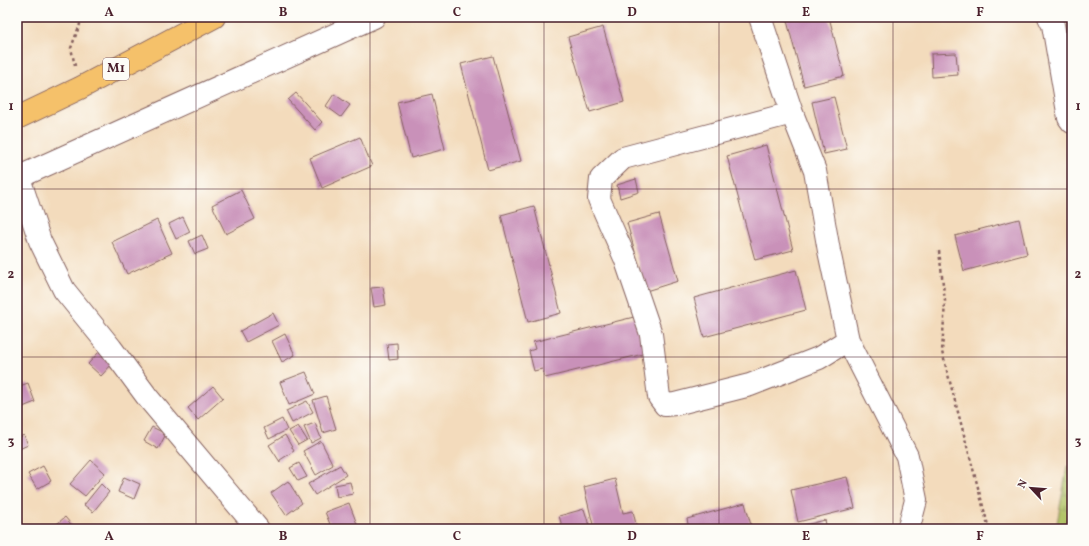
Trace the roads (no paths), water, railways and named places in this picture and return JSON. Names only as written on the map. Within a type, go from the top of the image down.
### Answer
[{"type":"highway","name":"M1","points":[[17,118],[80,88],[214,17]]},
{"type":"street","points":[[258,529],[148,398],[111,348],[64,290],[40,241],[17,176],[374,17]]},
{"type":"street","points":[[760,17],[792,113],[814,171],[848,340],[907,456],[916,500],[909,527],[907,529]]},
{"type":"street","points":[[1058,25],[1069,118],[1072,122]]},
{"type":"street","points":[[792,113],[623,158],[602,179],[599,199],[625,258],[651,334],[659,398],[665,405],[675,404],[750,385],[819,358],[848,340]]}]
